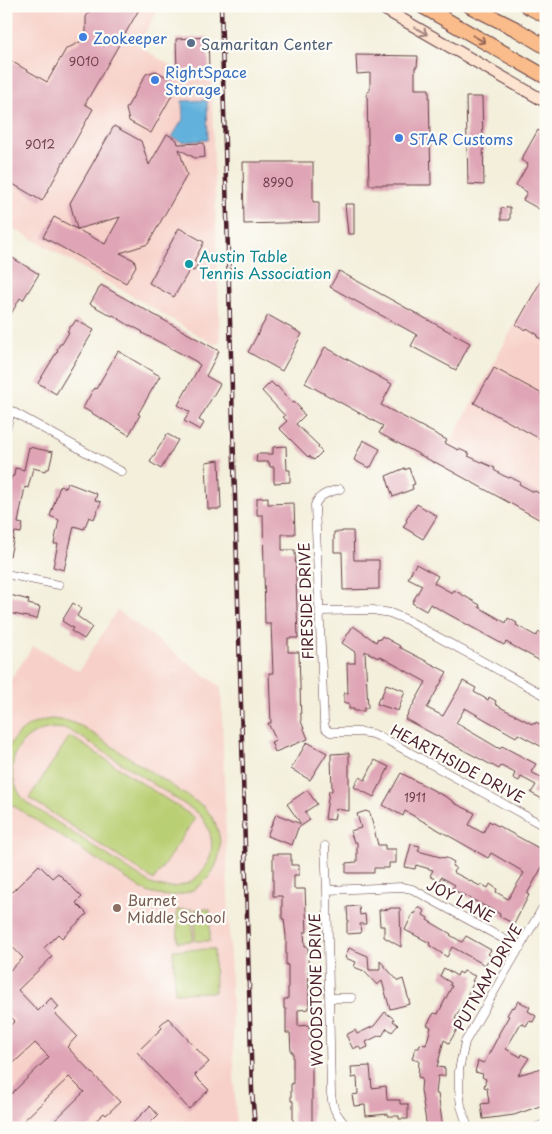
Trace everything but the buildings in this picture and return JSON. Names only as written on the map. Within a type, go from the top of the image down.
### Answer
[{"type":"highway","points":[[422,6],[546,77]]},
{"type":"highway","points":[[470,6],[516,29],[546,47]]},
{"type":"highway","points":[[527,6],[546,16]]},
{"type":"main road","points":[[379,6],[546,102]]},
{"type":"street","points":[[6,429],[9,409],[122,472]]},
{"type":"street","name":"FIRESIDE DRIVE","points":[[325,728],[315,505],[317,499],[321,496],[340,489]]},
{"type":"street","points":[[6,574],[59,585]]},
{"type":"street","points":[[320,611],[373,610],[390,613],[406,619],[546,696]]},
{"type":"street","name":"HEARTHSIDE DRIVE","points":[[325,728],[330,732],[374,734],[546,827]]},
{"type":"street","name":"WOODSTONE DRIVE","points":[[324,846],[327,890],[332,1106],[348,1128]]},
{"type":"street","name":"JOY LANE","points":[[327,890],[402,888],[412,890],[520,948]]},
{"type":"street","name":"PUTNAM DRIVE","points":[[468,1128],[461,1106],[459,1088],[459,1070],[465,1042],[546,902]]},
{"type":"street","points":[[329,998],[352,998]]},
{"type":"street","points":[[535,1128],[546,1123]]},
{"type":"shaded area","points":[[6,6],[160,6],[138,46],[183,73],[211,72],[220,342],[215,345],[6,224]]},
{"type":"shaded area","points":[[546,267],[546,525],[438,465]]},
{"type":"shaded area","name":"Burnet Middle School","points":[[117,610],[221,687],[236,1128],[6,1128],[6,687],[33,646],[79,671]]},
{"type":"green space","points":[[45,720],[68,721],[83,727],[204,807],[215,824],[220,841],[218,858],[212,873],[200,885],[185,893],[167,896],[147,892],[6,801],[6,753],[9,746],[24,729]],"holes":[[[53,728],[66,729],[198,813],[208,827],[211,842],[210,856],[204,868],[195,878],[183,885],[168,887],[151,884],[26,802],[18,791],[14,779],[13,767],[15,756],[20,746],[28,737],[39,731]]]},
{"type":"green space","points":[[70,736],[195,818],[154,880],[29,798]]},
{"type":"green space","points":[[192,909],[193,941],[178,942],[177,910]]},
{"type":"green space","points":[[195,909],[210,909],[210,941],[195,941]]},
{"type":"green space","points":[[214,949],[215,992],[175,993],[173,950]]},
{"type":"water","points":[[207,100],[208,140],[182,142],[172,137],[183,119],[182,101]]},
{"type":"railway","points":[[221,6],[252,1091],[255,1128]]},
{"type":"place","name":"Zookeeper","points":[[83,37]]},
{"type":"place","name":"Samaritan Center","points":[[191,43]]},
{"type":"place","name":"RightSpace Storage","points":[[155,80]]},
{"type":"place","name":"STAR Customs","points":[[399,138]]},
{"type":"place","name":"Austin Table Tennis Association","points":[[189,264]]},
{"type":"place","name":"Burnet Middle School","points":[[117,908]]}]
